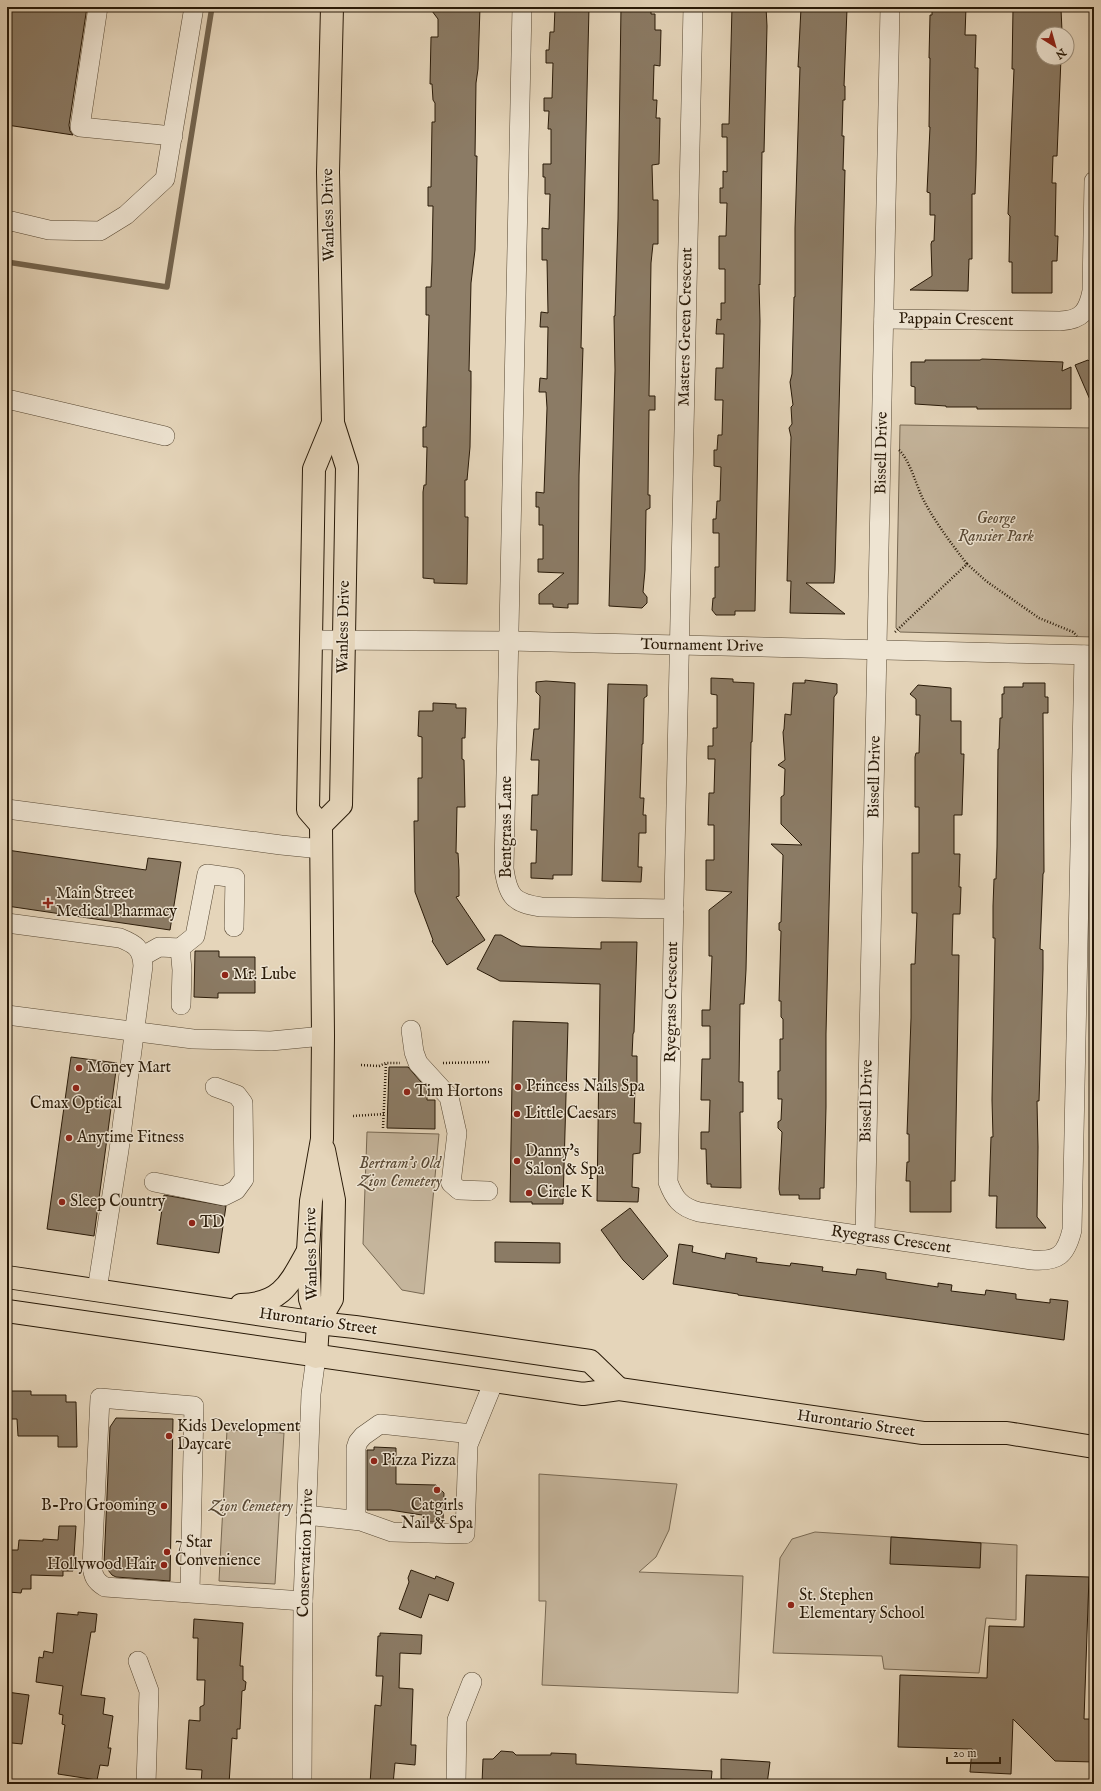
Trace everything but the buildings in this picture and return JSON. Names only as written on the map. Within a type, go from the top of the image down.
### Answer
[{"type":"main road","name":"Wanless Drive","points":[[321,825],[341,805],[347,467],[333,423],[328,172],[332,7]]},
{"type":"main road","name":"Wanless Drive","points":[[318,1323],[310,1299],[308,1251],[310,1201],[322,1139],[323,1036],[321,825],[308,810],[314,470],[333,423]]},
{"type":"main road","name":"Wanless Drive","points":[[318,1323],[332,1299],[334,1208],[334,1200],[322,1139]]},
{"type":"main road","points":[[182,1302],[236,1305],[255,1304],[268,1301],[280,1293],[288,1284],[308,1251]]},
{"type":"main road","name":"Hurontario Street","points":[[7,1277],[590,1361],[619,1389]]},
{"type":"main road","name":"Hurontario Street","points":[[7,1311],[583,1394],[619,1389],[923,1433],[1007,1432],[1094,1447]]},
{"type":"main road","name":"Conservation Drive","points":[[316,1356],[318,1323]]},
{"type":"street","points":[[98,7],[80,127],[173,136]]},
{"type":"street","points":[[7,220],[49,230],[100,231],[126,215],[165,179],[194,7]]},
{"type":"street","points":[[509,642],[522,7]]},
{"type":"street","name":"Masters Green Crescent","points":[[678,646],[693,7]]},
{"type":"street","name":"Pappain Crescent","points":[[890,7],[884,319],[1070,321],[1080,316],[1089,305],[1092,291],[1094,181]]},
{"type":"street","name":"Bissell Drive","points":[[865,1236],[884,319]]},
{"type":"street","points":[[7,399],[165,436]]},
{"type":"street","name":"Tournament Drive","points":[[311,640],[509,642],[878,650],[1086,650]]},
{"type":"street","name":"Bentgrass Lane","points":[[509,642],[504,869],[506,883],[512,896],[524,904],[541,907],[674,909]]},
{"type":"street","name":"Ryegrass Crescent","points":[[678,646],[668,1182],[672,1194],[679,1204],[690,1210],[698,1212],[1047,1261],[1060,1256],[1068,1245],[1072,1230],[1086,650]]},
{"type":"street","points":[[7,808],[281,845],[321,849]]},
{"type":"street","points":[[143,956],[159,948],[180,948],[195,936],[207,874],[235,878],[234,927]]},
{"type":"street","points":[[7,923],[120,938],[135,944],[143,956],[119,1150],[97,1290]]},
{"type":"street","points":[[180,948],[182,970],[181,1005]]},
{"type":"street","points":[[7,1015],[134,1033],[222,1041],[271,1041],[323,1036]]},
{"type":"street","points":[[412,1030],[414,1052],[418,1063],[449,1097],[457,1133],[451,1183],[460,1190],[488,1191]]},
{"type":"street","points":[[154,1182],[224,1196],[236,1190],[244,1179],[243,1103],[237,1095],[215,1087]]},
{"type":"street","name":"Conservation Drive","points":[[302,1784],[303,1601],[311,1394],[316,1356]]},
{"type":"street","points":[[306,1515],[356,1520],[392,1532],[465,1534],[468,1445],[494,1381]]},
{"type":"street","points":[[190,1592],[194,1406],[100,1398],[93,1575],[98,1583],[105,1587],[303,1601]]},
{"type":"street","points":[[356,1520],[356,1448],[358,1442],[363,1436],[380,1424],[472,1434]]},
{"type":"street","points":[[138,1661],[149,1692],[146,1784]]},
{"type":"street","points":[[456,1784],[457,1720],[472,1682]]},
{"type":"path","points":[[898,449],[901,451],[922,496],[938,524],[967,564],[986,581],[1040,618],[1073,632],[1086,650]]},
{"type":"path","points":[[895,633],[967,564]]},
{"type":"path","points":[[383,1128],[386,1063]]},
{"type":"path","points":[[353,1116],[384,1114]]},
{"type":"green space","name":"George Ransier Park","points":[[900,425],[1094,428],[1094,637],[900,632],[896,628]]},
{"type":"green space","name":"Bertram's Old Zion Cemetery","points":[[367,1132],[439,1134],[424,1294],[402,1290],[363,1244]]},
{"type":"green space","name":"Zion Cemetery","points":[[227,1430],[284,1433],[275,1584],[219,1581]]},
{"type":"green space","points":[[539,1474],[677,1484],[669,1530],[656,1557],[639,1572],[743,1576],[738,1693],[542,1685],[546,1601],[539,1601]]},
{"type":"green space","points":[[815,1532],[1017,1545],[1016,1620],[986,1618],[979,1673],[884,1669],[882,1656],[773,1653],[780,1558],[792,1539]]},
{"type":"waterway","points":[[7,262],[167,287],[212,7]]},
{"type":"place","name":"Main Street Medical Pharmacy","points":[[48,903]]},
{"type":"place","name":"Mr. Lube","points":[[225,975]]},
{"type":"place","name":"Money Mart","points":[[79,1068]]},
{"type":"place","name":"Princess Nails Spa","points":[[518,1087]]},
{"type":"place","name":"Cmax Optical","points":[[76,1088]]},
{"type":"place","name":"Tim Hortons","points":[[407,1092]]},
{"type":"place","name":"Little Caesars","points":[[517,1114]]},
{"type":"place","name":"Anytime Fitness","points":[[69,1138]]},
{"type":"place","name":"Danny's Salon & Spa","points":[[517,1161]]},
{"type":"place","name":"Circle K","points":[[529,1193]]},
{"type":"place","name":"Sleep Country","points":[[62,1202]]},
{"type":"place","name":"TD","points":[[192,1223]]},
{"type":"place","name":"Kids Development Daycare","points":[[169,1436]]},
{"type":"place","name":"Pizza Pizza","points":[[374,1461]]},
{"type":"place","name":"Catgirls Nail & Spa","points":[[437,1490]]},
{"type":"place","name":"B-Pro Grooming","points":[[164,1506]]},
{"type":"place","name":"7 Star Convenience","points":[[167,1552]]},
{"type":"place","name":"Hollywood Hair","points":[[164,1565]]},
{"type":"place","name":"St. Stephen Elementary School","points":[[791,1605]]}]
